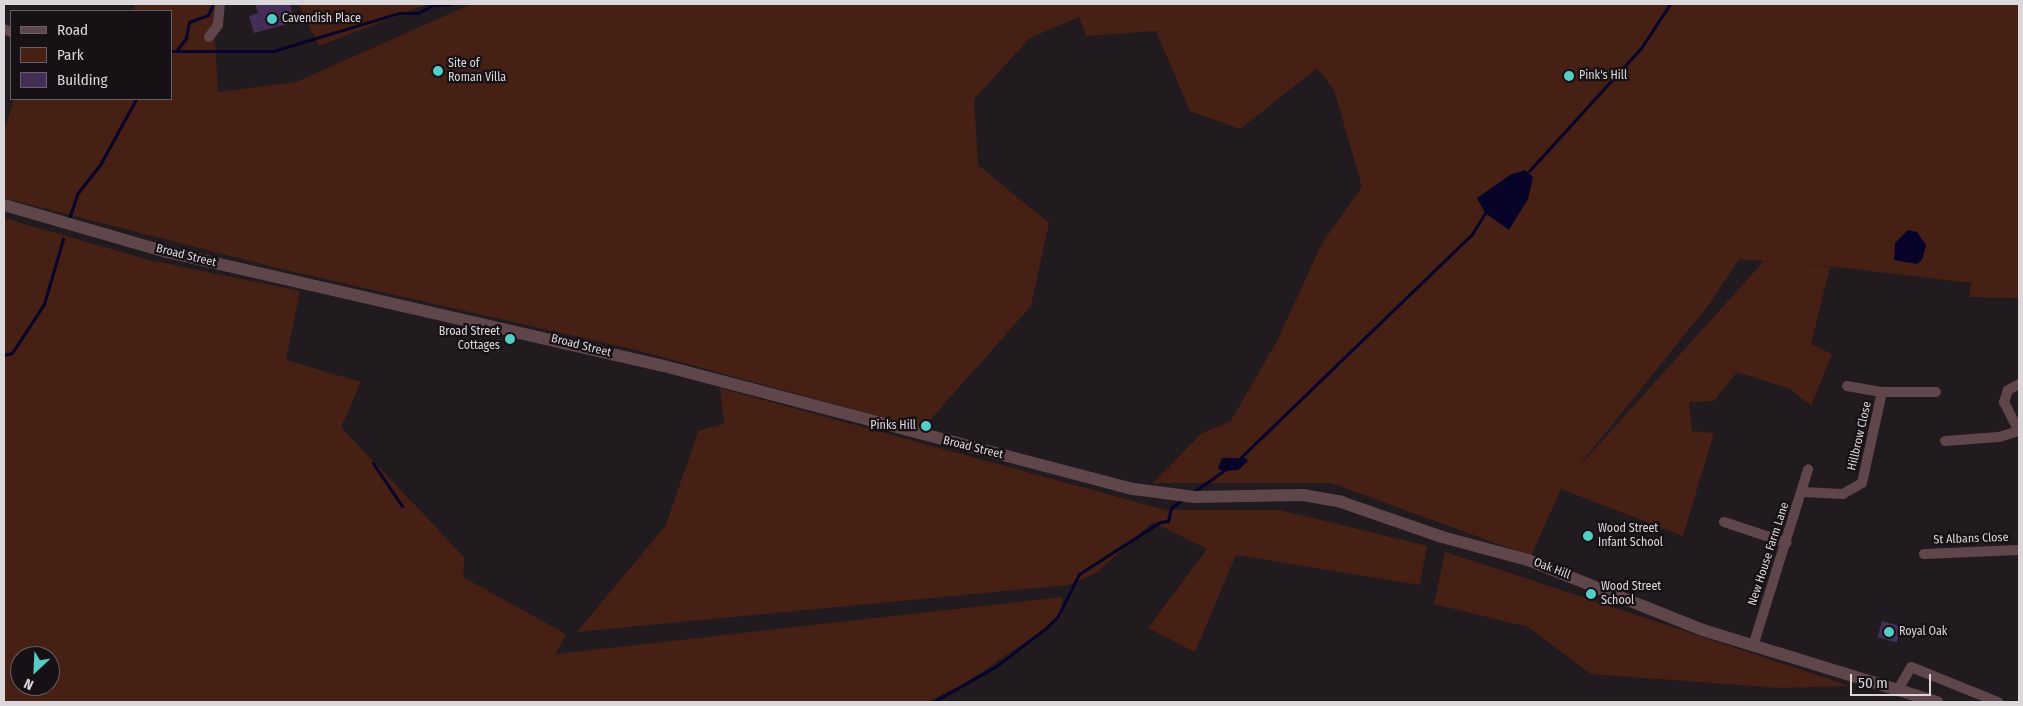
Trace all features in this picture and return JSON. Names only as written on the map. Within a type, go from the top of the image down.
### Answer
[{"type":"street","points":[[209,37],[218,25],[220,4]]},
{"type":"street","name":"Broad Street","points":[[4,205],[75,226],[290,282],[664,366],[1156,492]]},
{"type":"street","points":[[1946,441],[1999,437],[2019,431],[2004,402],[2008,390],[2019,384]]},
{"type":"street","name":"Hillbrow Close","points":[[1847,386],[1882,392],[1936,392]]},
{"type":"street","name":"Hillbrow Close","points":[[1803,492],[1843,494],[1862,483],[1882,392]]},
{"type":"street","name":"New House Farm Lane","points":[[1753,646],[1803,492],[1808,469]]},
{"type":"street","name":"Oak Hill","points":[[1156,492],[1188,496],[1303,495],[1349,504],[1442,537],[1528,560],[1660,614],[1753,646],[1899,688],[1937,702]]},
{"type":"street","points":[[1724,522],[1787,543]]},
{"type":"street","name":"St Albans Close","points":[[1924,554],[2019,550]]},
{"type":"street","points":[[1899,688],[1911,667],[1998,702]]},
{"type":"green space","points":[[135,4],[213,4],[218,92],[296,82],[471,4],[2019,4],[2019,298],[1969,297],[1971,283],[1802,263],[1830,267],[1811,344],[1832,354],[1811,406],[1790,389],[1737,372],[1714,401],[1689,402],[1692,431],[1714,433],[1683,536],[1561,489],[1531,556],[1331,483],[1153,483],[1202,433],[1230,422],[1277,341],[1322,243],[1362,187],[1334,90],[1317,68],[1240,129],[1190,111],[1156,31],[1086,36],[1079,17],[1030,38],[974,99],[978,165],[1049,223],[1031,306],[923,428],[640,351],[277,268],[4,198],[4,132],[14,100],[172,100],[172,10],[134,10]],"holes":[[[1739,259],[1764,261],[1575,471],[1710,303]]]},
{"type":"green space","points":[[298,4],[428,4],[319,46]]},
{"type":"green space","points":[[4,218],[149,260],[300,291],[286,360],[361,382],[341,427],[465,558],[463,577],[566,634],[556,654],[1062,597],[1062,617],[967,682],[927,702],[4,702]]},
{"type":"green space","points":[[720,388],[1166,510],[1280,510],[1427,546],[1420,585],[1236,555],[1195,652],[1148,628],[1207,549],[1153,522],[1096,573],[1068,585],[577,632],[666,525],[698,431],[724,424]]},
{"type":"green space","points":[[1445,552],[1850,686],[1781,688],[1591,674],[1528,627],[1434,604]]},
{"type":"shaded area","points":[[1525,170],[1533,177],[1528,199],[1509,230],[1485,213],[1477,198],[1510,175]]},
{"type":"shaded area","points":[[1908,230],[1917,232],[1926,245],[1922,260],[1917,264],[1894,260],[1895,243]]},
{"type":"shaded area","points":[[1222,458],[1246,458],[1248,461],[1238,470],[1224,471],[1218,469]]},
{"type":"building","name":"Cavendish Place","points":[[255,4],[290,4],[295,22],[254,33],[249,16],[258,13]]},
{"type":"building","name":"Royal Oak","points":[[1882,621],[1901,626],[1897,643],[1878,637]]},
{"type":"waterway","points":[[177,50],[186,38],[189,22],[208,15],[213,4]]},
{"type":"waterway","points":[[172,51],[273,51],[399,13],[418,13],[433,5],[451,4]]},
{"type":"waterway","points":[[1529,171],[1641,48],[1670,4]]},
{"type":"waterway","points":[[69,219],[77,194],[101,163],[135,100]]},
{"type":"waterway","points":[[1237,461],[1472,234],[1485,213]]},
{"type":"waterway","points":[[4,355],[12,353],[44,304],[63,239]]},
{"type":"waterway","points":[[373,463],[402,506]]},
{"type":"waterway","points":[[1192,493],[1226,469]]},
{"type":"waterway","points":[[933,702],[995,667],[1046,628],[1058,616],[1079,574],[1160,522],[1168,521],[1171,508],[1183,499]]},
{"type":"place","name":"Cavendish Place","points":[[272,19]]},
{"type":"place","name":"Site of Roman Villa","points":[[438,71]]},
{"type":"place","name":"Pink's Hill","points":[[1569,76]]},
{"type":"place","name":"Broad Street Cottages","points":[[510,339]]},
{"type":"place","name":"Pinks Hill","points":[[926,426]]},
{"type":"place","name":"Wood Street Infant School","points":[[1588,536]]},
{"type":"place","name":"Wood Street School","points":[[1591,594]]},
{"type":"place","name":"Royal Oak","points":[[1889,632]]}]
